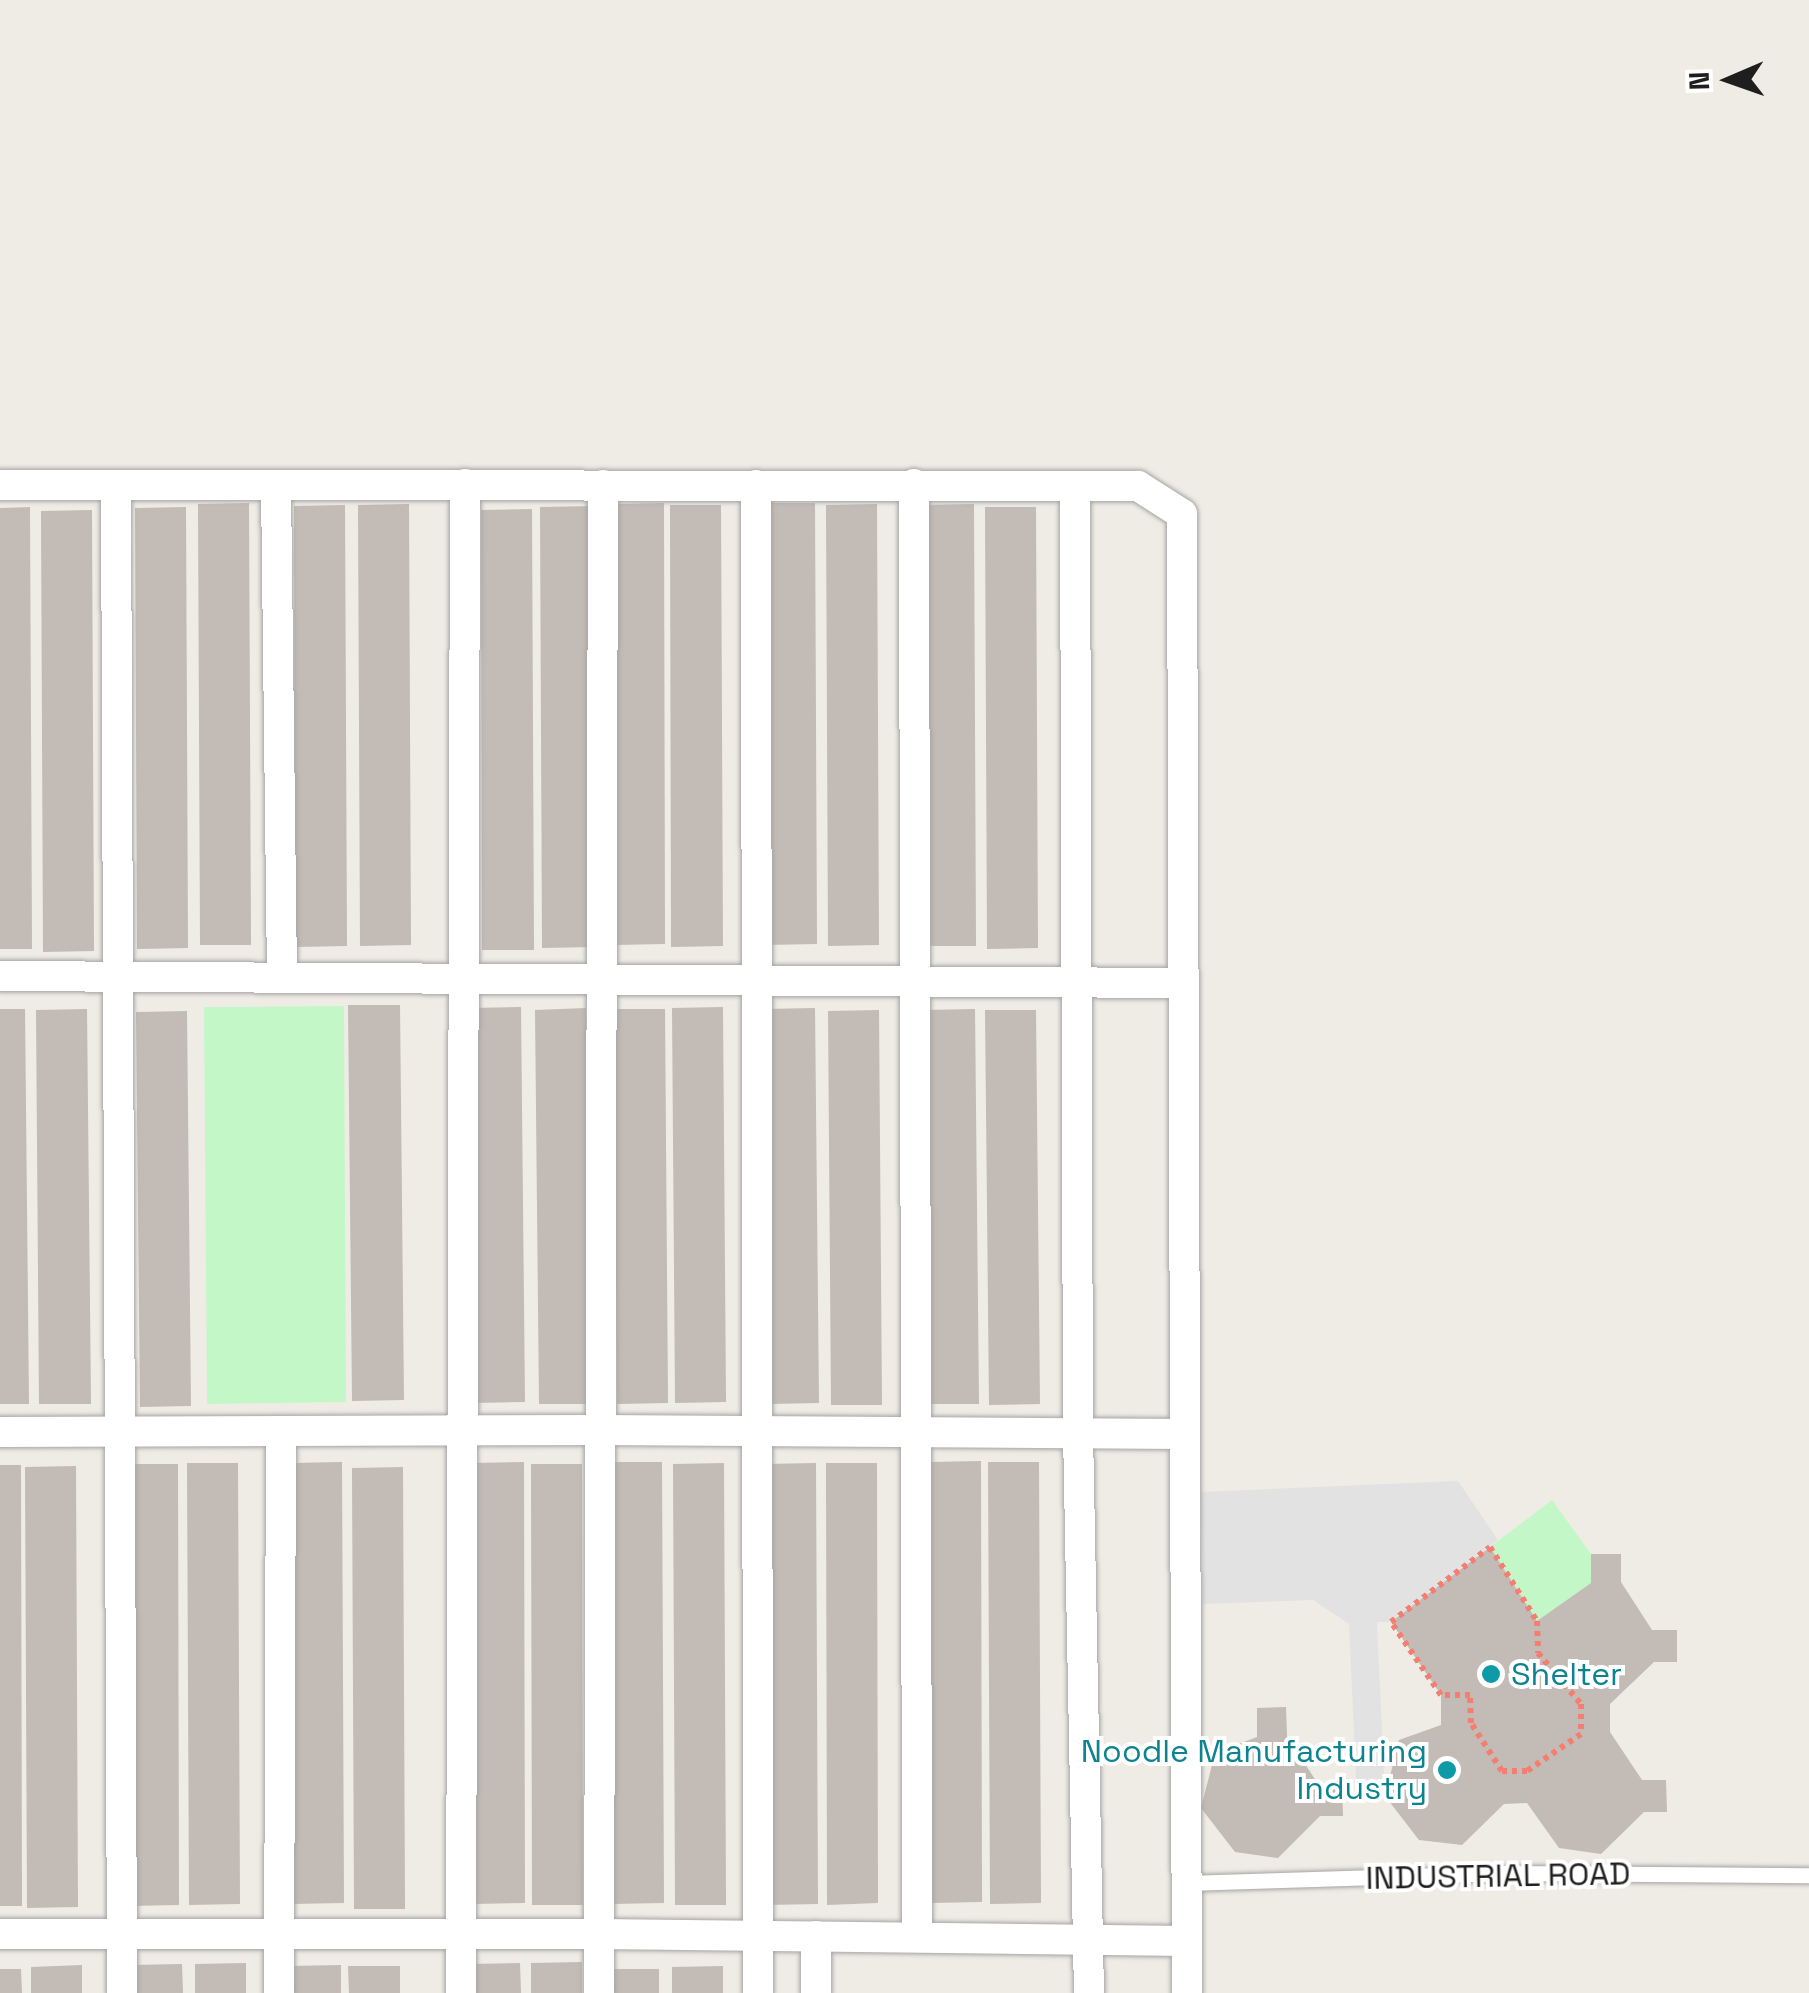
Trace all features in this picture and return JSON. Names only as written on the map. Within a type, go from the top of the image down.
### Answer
[{"type":"street","points":[[460,1993],[465,484]]},
{"type":"street","points":[[914,484],[917,1936]]},
{"type":"street","points":[[0,485],[1138,486],[1182,514],[1186,679],[1183,983],[1187,1993]]},
{"type":"street","points":[[116,485],[122,1993]]},
{"type":"street","points":[[600,1993],[602,485]]},
{"type":"street","points":[[276,486],[282,976]]},
{"type":"street","points":[[756,486],[758,1993]]},
{"type":"street","points":[[1075,486],[1078,1432],[1089,1993]]},
{"type":"street","points":[[0,976],[1078,979],[1183,983]]},
{"type":"street","points":[[0,1432],[599,1430],[1184,1434]]},
{"type":"street","points":[[279,1993],[281,1432]]},
{"type":"street","points":[[0,1934],[600,1934],[1187,1940]]},
{"type":"street","points":[[816,1936],[816,1993]]},
{"type":"lane","name":"INDUSTRIAL ROAD","points":[[1186,1883],[1498,1873],[1809,1875]]},
{"type":"path","points":[[1490,1547],[1537,1621],[1538,1653],[1581,1704],[1581,1734],[1527,1771],[1502,1771],[1471,1723],[1470,1695],[1441,1696],[1391,1622],[1490,1547]]},
{"type":"green space","points":[[344,1006],[346,1402],[207,1404],[204,1007]]},
{"type":"green space","points":[[1552,1500],[1591,1554],[1591,1583],[1537,1621],[1490,1547]]},
{"type":"shaded area","points":[[1458,1481],[1498,1540],[1391,1622],[1377,1622],[1385,1796],[1357,1797],[1349,1624],[1313,1600],[1203,1604],[1201,1492]]},
{"type":"building","points":[[249,503],[251,945],[200,945],[198,504]]},
{"type":"building","points":[[664,503],[665,944],[614,945],[613,504]]},
{"type":"building","points":[[764,503],[815,503],[817,944],[766,945]]},
{"type":"building","points":[[409,504],[411,945],[360,946],[358,505]]},
{"type":"building","points":[[877,504],[879,945],[828,946],[826,505]]},
{"type":"building","points":[[974,504],[976,946],[925,946],[923,505]]},
{"type":"building","points":[[345,505],[347,946],[295,947],[294,506]]},
{"type":"building","points":[[670,505],[721,505],[723,946],[671,947]]},
{"type":"building","points":[[592,506],[593,947],[542,948],[540,507]]},
{"type":"building","points":[[30,507],[32,949],[0,949],[0,508]]},
{"type":"building","points":[[186,507],[188,948],[137,949],[135,508]]},
{"type":"building","points":[[985,507],[1036,507],[1038,948],[987,949]]},
{"type":"building","points":[[532,509],[534,950],[482,950],[481,510]]},
{"type":"building","points":[[92,510],[94,951],[43,952],[41,511]]},
{"type":"building","points":[[348,1005],[400,1005],[404,1400],[352,1401]]},
{"type":"building","points":[[521,1007],[525,1402],[474,1403],[470,1008]]},
{"type":"building","points":[[723,1007],[726,1402],[675,1403],[672,1008]]},
{"type":"building","points":[[586,1008],[590,1404],[539,1404],[535,1010]]},
{"type":"building","points":[[815,1008],[819,1403],[768,1404],[764,1009]]},
{"type":"building","points":[[0,1009],[25,1009],[29,1404],[0,1404]]},
{"type":"building","points":[[87,1009],[91,1404],[39,1404],[36,1010]]},
{"type":"building","points":[[614,1009],[665,1009],[668,1403],[617,1404]]},
{"type":"building","points":[[975,1009],[979,1404],[928,1404],[924,1010]]},
{"type":"building","points":[[879,1010],[882,1405],[831,1405],[828,1011]]},
{"type":"building","points":[[985,1010],[1036,1010],[1040,1404],[989,1405]]},
{"type":"building","points":[[187,1011],[191,1406],[140,1407],[136,1012]]},
{"type":"building","points":[[981,1461],[982,1902],[931,1903],[930,1462]]},
{"type":"building","points":[[342,1462],[344,1903],[293,1904],[291,1463]]},
{"type":"building","points":[[524,1462],[525,1903],[473,1904],[472,1463]]},
{"type":"building","points":[[611,1462],[662,1462],[664,1903],[613,1904]]},
{"type":"building","points":[[988,1462],[1039,1462],[1041,1903],[990,1904]]},
{"type":"building","points":[[187,1463],[238,1463],[240,1904],[189,1905]]},
{"type":"building","points":[[724,1463],[726,1905],[675,1905],[673,1464]]},
{"type":"building","points":[[816,1463],[818,1904],[766,1905],[765,1464]]},
{"type":"building","points":[[826,1463],[877,1463],[878,1903],[827,1905]]},
{"type":"building","points":[[127,1464],[178,1464],[179,1905],[128,1906]]},
{"type":"building","points":[[531,1464],[582,1464],[583,1905],[532,1905]]},
{"type":"building","points":[[0,1465],[21,1465],[22,1906],[0,1906]]},
{"type":"building","points":[[76,1466],[78,1907],[27,1908],[25,1467]]},
{"type":"building","points":[[403,1467],[405,1909],[354,1909],[352,1468]]},
{"type":"building","points":[[1490,1547],[1537,1621],[1591,1583],[1591,1554],[1621,1554],[1621,1582],[1652,1630],[1677,1630],[1677,1662],[1654,1662],[1610,1704],[1610,1732],[1642,1780],[1666,1780],[1667,1812],[1644,1812],[1601,1854],[1559,1848],[1527,1803],[1504,1804],[1462,1845],[1419,1840],[1385,1796],[1399,1740],[1441,1725],[1441,1695],[1391,1622]]},
{"type":"building","name":"Noodle Manufacturing Industry","points":[[1286,1707],[1287,1736],[1318,1784],[1342,1783],[1343,1816],[1320,1816],[1278,1858],[1235,1852],[1201,1808],[1215,1753],[1257,1737],[1257,1708]]},
{"type":"building","points":[[582,1962],[582,1993],[531,1993],[531,1963]]},
{"type":"building","points":[[246,1963],[246,1993],[195,1993],[195,1964]]},
{"type":"building","points":[[520,1963],[521,1993],[470,1993],[469,1964]]},
{"type":"building","points":[[182,1964],[183,1993],[132,1993],[131,1965]]},
{"type":"building","points":[[82,1965],[82,1993],[31,1993],[31,1967]]},
{"type":"building","points":[[341,1965],[341,1993],[290,1993],[290,1966]]},
{"type":"building","points":[[348,1966],[400,1966],[400,1993],[349,1993]]},
{"type":"building","points":[[723,1966],[723,1993],[672,1993],[672,1967]]},
{"type":"building","points":[[0,1969],[21,1969],[22,1993],[0,1993]]},
{"type":"building","points":[[608,1969],[659,1969],[659,1993],[608,1993]]},
{"type":"place","name":"Shelter","points":[[1491,1674]]},
{"type":"place","name":"Noodle Manufacturing Industry","points":[[1447,1770]]}]
